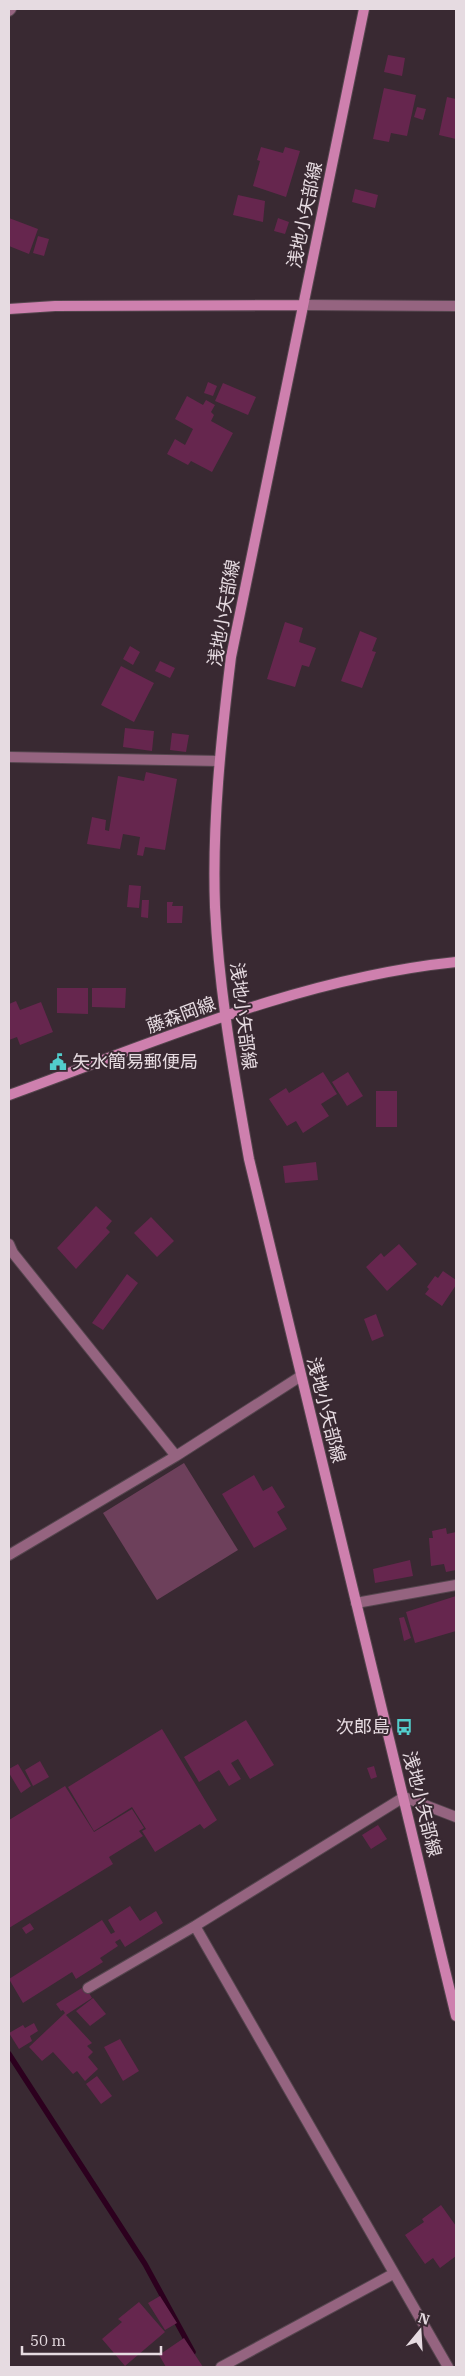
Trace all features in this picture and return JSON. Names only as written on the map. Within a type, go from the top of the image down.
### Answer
[{"type":"main road","name":"浅地小矢部線","points":[[364,9],[231,656],[219,761],[215,906],[224,1016],[249,1158],[456,2016]]},
{"type":"main road","points":[[9,309],[55,306],[303,306]]},
{"type":"main road","name":"藤森岡線","points":[[9,1095],[224,1016],[327,984],[456,962]]},
{"type":"street","points":[[303,306],[456,306]]},
{"type":"street","points":[[9,757],[219,761]]},
{"type":"street","points":[[9,1244],[13,1253],[176,1456]]},
{"type":"street","points":[[9,1555],[176,1456],[301,1376]]},
{"type":"street","points":[[356,1603],[456,1585]]},
{"type":"street","points":[[88,1988],[195,1926],[404,1797],[456,1817]]},
{"type":"street","points":[[195,1926],[448,2367]]},
{"type":"street","points":[[221,2367],[393,2274]]},
{"type":"shaded area","points":[[184,1463],[238,1550],[157,1600],[103,1513]]},
{"type":"building","points":[[388,55],[405,58],[402,76],[384,72]]},
{"type":"building","points":[[384,88],[416,95],[407,136],[391,133],[389,142],[373,139]]},
{"type":"building","points":[[447,97],[456,99],[456,139],[439,135]]},
{"type":"building","points":[[417,107],[426,109],[423,120],[414,117]]},
{"type":"building","points":[[261,147],[283,153],[285,147],[300,151],[286,197],[253,186],[260,161],[257,160]]},
{"type":"building","points":[[355,189],[378,195],[375,208],[352,202]]},
{"type":"building","points":[[238,195],[265,201],[263,222],[233,215]]},
{"type":"building","points":[[9,218],[38,229],[29,254],[9,246]]},
{"type":"building","points":[[278,218],[289,222],[285,234],[274,231]]},
{"type":"building","points":[[38,236],[49,239],[44,256],[33,253]]},
{"type":"building","points":[[208,382],[217,386],[213,396],[204,393]]},
{"type":"building","points":[[223,383],[256,397],[248,415],[215,401]]},
{"type":"building","points":[[187,396],[203,405],[206,400],[215,405],[211,412],[214,415],[211,421],[233,433],[212,472],[191,461],[188,465],[167,454],[175,439],[185,445],[193,429],[175,419]]},
{"type":"building","points":[[285,622],[303,628],[299,642],[316,648],[309,667],[302,665],[295,687],[267,679]]},
{"type":"building","points":[[360,631],[377,638],[372,651],[376,652],[362,688],[341,681]]},
{"type":"building","points":[[130,646],[140,652],[133,665],[123,659]]},
{"type":"building","points":[[160,661],[175,668],[170,678],[155,671]]},
{"type":"building","points":[[121,666],[154,683],[134,722],[101,705]]},
{"type":"building","points":[[125,728],[154,731],[152,751],[123,747]]},
{"type":"building","points":[[172,733],[189,735],[186,752],[170,750]]},
{"type":"building","points":[[146,772],[177,779],[165,850],[145,847],[143,856],[137,855],[140,837],[123,834],[120,849],[87,844],[92,817],[106,820],[105,830],[109,831],[118,776],[144,781]]},
{"type":"building","points":[[129,885],[141,886],[139,908],[127,907]]},
{"type":"building","points":[[142,900],[149,900],[148,918],[141,917]]},
{"type":"building","points":[[167,902],[173,902],[172,906],[183,906],[182,923],[167,923]]},
{"type":"building","points":[[57,988],[88,988],[88,1014],[57,1013]]},
{"type":"building","points":[[92,988],[126,988],[125,1008],[92,1007]]},
{"type":"building","points":[[16,1001],[20,1010],[41,1002],[53,1032],[20,1045],[17,1037],[9,1040],[9,1004]]},
{"type":"building","points":[[323,1072],[337,1094],[321,1104],[329,1116],[303,1133],[296,1121],[287,1126],[269,1099],[286,1088],[289,1093]]},
{"type":"building","points":[[348,1072],[363,1096],[347,1106],[332,1082]]},
{"type":"building","points":[[376,1091],[397,1091],[397,1127],[376,1127]]},
{"type":"building","points":[[316,1162],[318,1180],[285,1183],[283,1166]]},
{"type":"building","points":[[96,1206],[112,1221],[106,1228],[110,1232],[76,1269],[57,1248]]},
{"type":"building","points":[[151,1217],[174,1241],[157,1257],[134,1233]]},
{"type":"building","points":[[399,1244],[417,1264],[387,1291],[366,1267],[381,1253],[384,1257]]},
{"type":"building","points":[[443,1271],[456,1280],[456,1285],[442,1306],[425,1294],[429,1289],[427,1287],[435,1276],[438,1278]]},
{"type":"building","points":[[127,1274],[138,1283],[103,1330],[92,1323]]},
{"type":"building","points":[[376,1314],[384,1336],[372,1341],[364,1319]]},
{"type":"building","points":[[254,1475],[263,1491],[272,1486],[285,1507],[277,1512],[287,1529],[254,1548],[222,1494]]},
{"type":"building","points":[[446,1528],[447,1534],[456,1532],[456,1570],[446,1572],[444,1564],[431,1566],[429,1538],[433,1538],[432,1531]]},
{"type":"building","points":[[410,1560],[413,1576],[375,1583],[373,1569]]},
{"type":"building","points":[[456,1596],[456,1631],[415,1643],[406,1612]]},
{"type":"building","points":[[404,1617],[411,1638],[404,1641],[399,1618]]},
{"type":"building","points":[[246,1720],[274,1765],[250,1779],[238,1759],[231,1763],[241,1779],[229,1786],[219,1770],[199,1782],[184,1757]]},
{"type":"building","points":[[162,1729],[217,1820],[204,1829],[200,1824],[155,1852],[142,1831],[146,1829],[132,1807],[94,1831],[68,1787]]},
{"type":"building","points":[[40,1761],[49,1777],[33,1786],[25,1770]]},
{"type":"building","points":[[18,1764],[31,1786],[21,1793],[9,1773],[9,1769]]},
{"type":"building","points":[[374,1766],[377,1777],[371,1779],[367,1768]]},
{"type":"building","points":[[65,1786],[94,1832],[132,1809],[144,1828],[139,1831],[143,1836],[109,1857],[113,1864],[9,1928],[9,1820]]},
{"type":"building","points":[[378,1825],[387,1839],[371,1849],[362,1835]]},
{"type":"building","points":[[130,1906],[140,1921],[156,1911],[163,1923],[125,1947],[120,1939],[115,1942],[118,1946],[100,1958],[103,1962],[76,1979],[72,1972],[23,2003],[9,1979],[102,1920],[111,1934],[115,1932],[108,1920]]},
{"type":"building","points":[[30,1923],[34,1929],[26,1934],[22,1928]]},
{"type":"building","points":[[85,1986],[92,1998],[66,2015],[92,2043],[87,2046],[93,2052],[88,2057],[98,2069],[85,2081],[77,2071],[73,2074],[53,2052],[42,2061],[29,2047],[65,2013],[56,2004]]},
{"type":"building","points":[[93,1998],[106,2014],[90,2026],[76,2011]]},
{"type":"building","points":[[34,2023],[38,2031],[30,2036],[32,2041],[19,2049],[9,2033],[23,2025],[25,2028]]},
{"type":"building","points":[[120,2039],[139,2071],[123,2081],[104,2047]]},
{"type":"building","points":[[97,2076],[112,2096],[101,2104],[86,2084]]},
{"type":"building","points":[[441,2205],[456,2226],[456,2256],[440,2268],[433,2258],[425,2264],[405,2235],[424,2222],[422,2219]]},
{"type":"building","points":[[160,2296],[177,2323],[165,2330],[148,2303]]},
{"type":"building","points":[[139,2302],[165,2332],[125,2366],[102,2339],[122,2322],[118,2319]]},
{"type":"building","points":[[184,2338],[203,2367],[166,2367],[159,2355]]},
{"type":"waterway","points":[[9,2054],[145,2264],[193,2352]]},
{"type":"place","name":"矢水簡易郵便局","points":[[58,1062]]},
{"type":"place","name":"次郎島","points":[[404,1727]]}]
